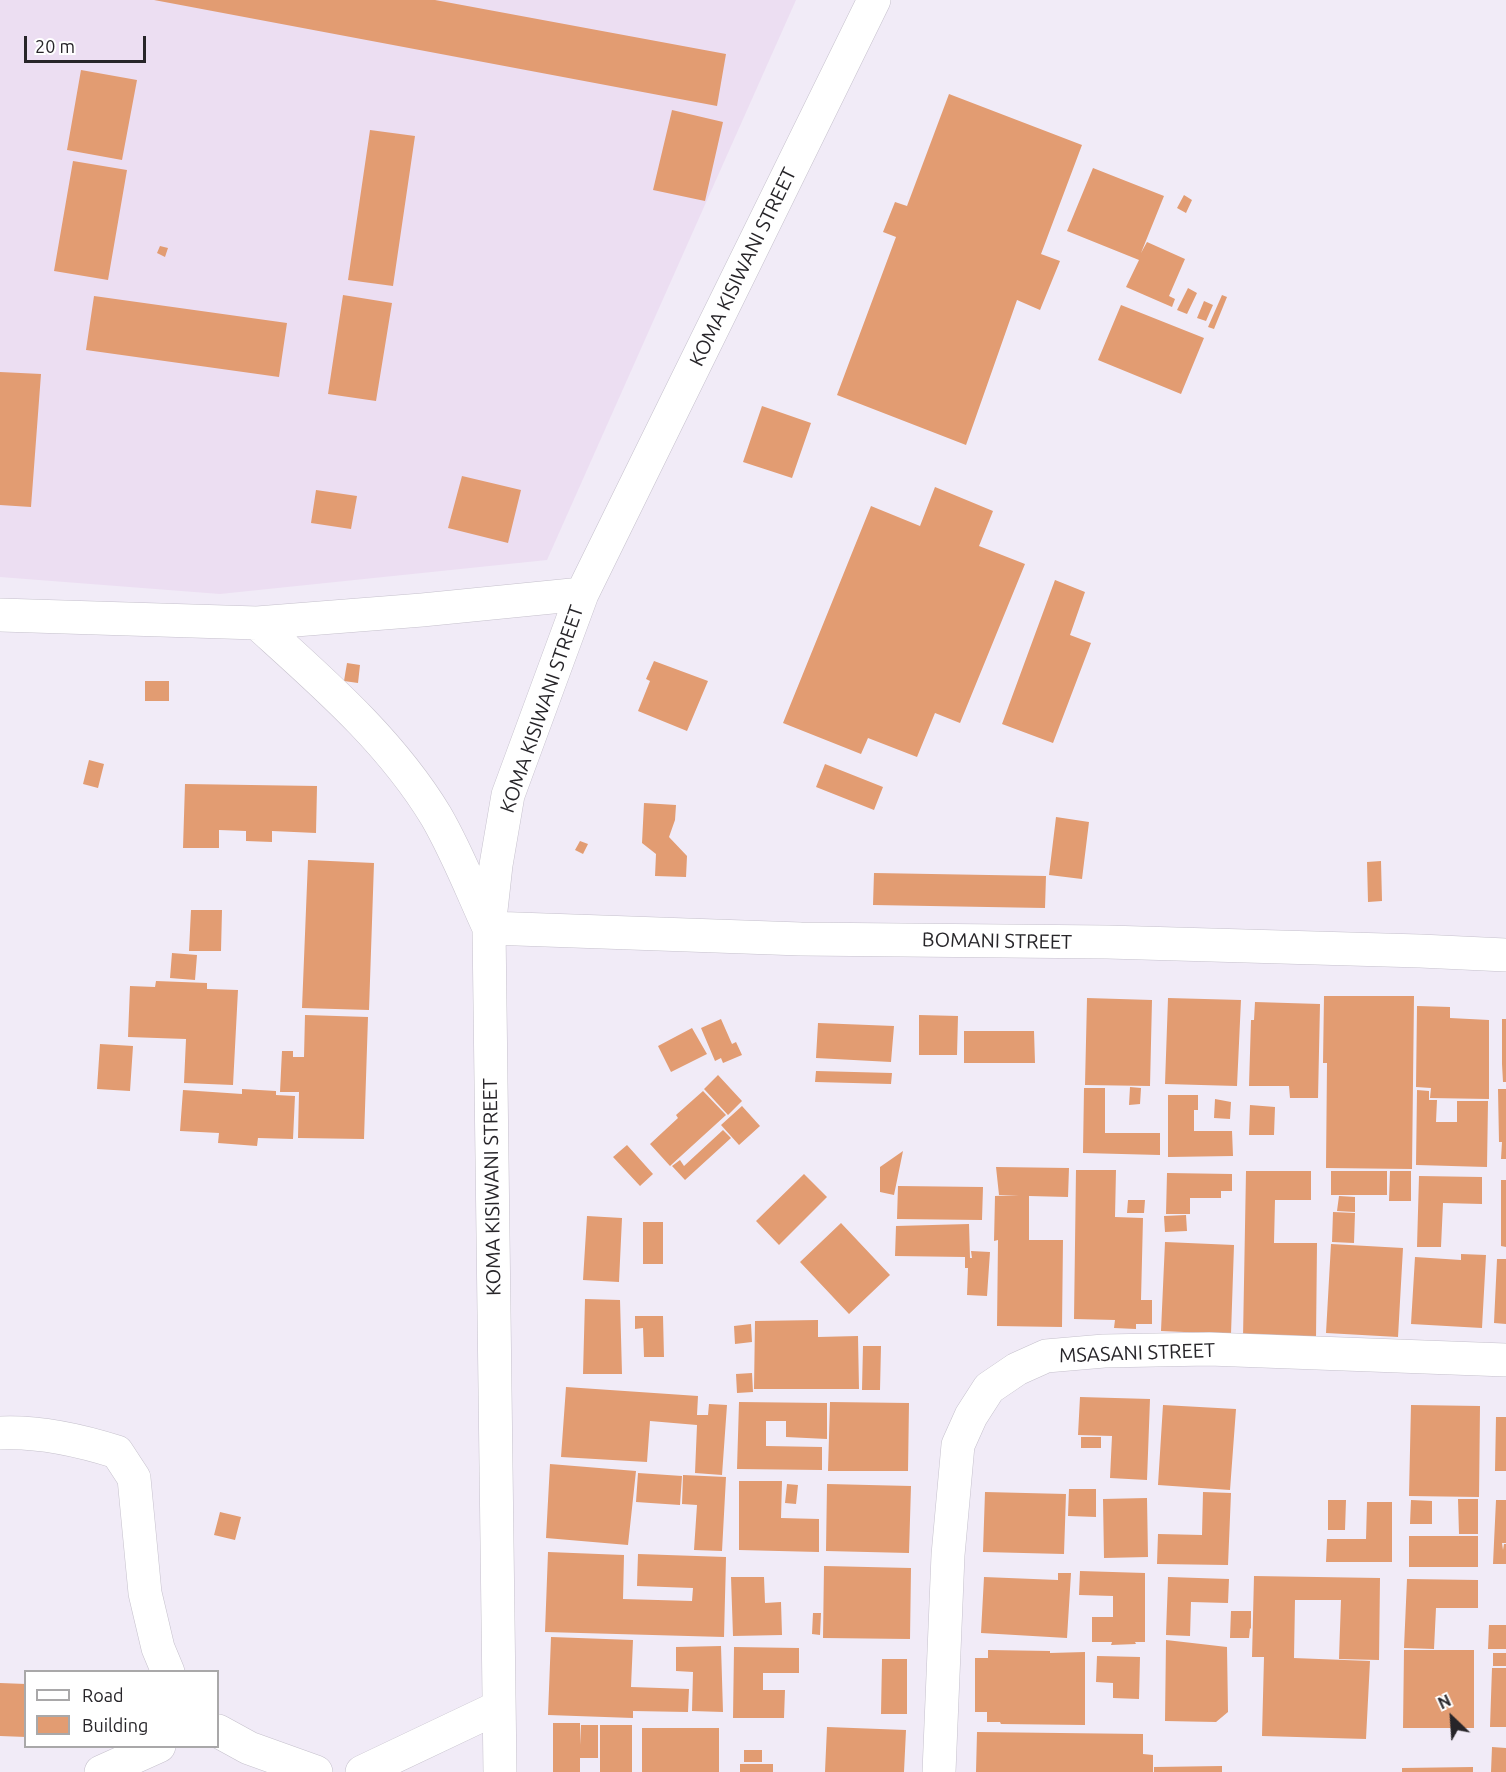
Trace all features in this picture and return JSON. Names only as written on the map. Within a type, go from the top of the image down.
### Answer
[{"type":"street","name":"KOMA KISIWANI STREET","points":[[500,1772],[489,928],[496,865],[508,795],[582,594],[874,0]]},
{"type":"street","points":[[0,615],[257,623],[582,594]]},
{"type":"street","points":[[257,623],[348,706],[388,749],[436,817],[455,851],[489,928]]},
{"type":"street","name":"BOMANI STREET","points":[[489,928],[789,938],[1107,942],[1506,955]]},
{"type":"street","name":"MSASANI STREET","points":[[939,1772],[948,1555],[958,1445],[971,1416],[989,1388],[1017,1369],[1046,1356],[1104,1351],[1209,1349],[1506,1360]]},
{"type":"street","points":[[0,1434],[13,1433],[73,1439],[117,1452],[134,1478],[145,1593],[158,1648],[168,1670]]},
{"type":"street","points":[[362,1772],[499,1707]]},
{"type":"street","points":[[219,1732],[249,1748],[316,1772]]},
{"type":"street","points":[[101,1772],[155,1748]]},
{"type":"shaded area","points":[[0,0],[796,0],[547,560],[220,594],[0,577]]},
{"type":"building","points":[[154,0],[435,0],[726,54],[717,106]]},
{"type":"building","points":[[81,70],[137,80],[122,160],[67,150]]},
{"type":"building","points":[[949,94],[1082,145],[1041,254],[1060,261],[1040,310],[1017,300],[966,445],[837,395],[896,237],[883,232],[895,202],[907,206]]},
{"type":"building","points":[[672,110],[723,122],[705,201],[653,190]]},
{"type":"building","points":[[370,130],[415,136],[393,286],[348,280]]},
{"type":"building","points":[[73,161],[127,170],[108,280],[54,271]]},
{"type":"building","points":[[1093,168],[1164,196],[1141,253],[1147,242],[1185,259],[1169,296],[1175,299],[1172,307],[1126,287],[1139,260],[1067,231]]},
{"type":"building","points":[[1184,195],[1192,200],[1186,213],[1177,208]]},
{"type":"building","points":[[160,246],[168,248],[165,257],[157,253]]},
{"type":"building","points":[[1188,288],[1197,293],[1187,314],[1177,310]]},
{"type":"building","points":[[343,295],[392,303],[376,401],[328,394]]},
{"type":"building","points":[[1222,295],[1227,297],[1214,329],[1208,327]]},
{"type":"building","points":[[94,296],[287,323],[279,377],[86,350]]},
{"type":"building","points":[[1204,301],[1213,305],[1206,321],[1197,318]]},
{"type":"building","points":[[1121,305],[1204,338],[1181,394],[1098,360]]},
{"type":"building","points":[[0,372],[41,374],[31,507],[0,505]]},
{"type":"building","points":[[762,406],[811,423],[792,478],[743,462]]},
{"type":"building","points":[[462,476],[521,490],[508,543],[448,528]]},
{"type":"building","points":[[935,487],[993,511],[979,546],[1025,564],[960,723],[935,713],[917,757],[868,738],[861,754],[783,723],[871,506],[920,526]]},
{"type":"building","points":[[316,490],[357,496],[351,529],[311,523]]},
{"type":"building","points":[[1055,580],[1085,592],[1070,635],[1091,643],[1053,743],[1002,724]]},
{"type":"building","points":[[654,661],[708,681],[687,731],[638,711],[650,681],[646,679]]},
{"type":"building","points":[[347,663],[360,665],[358,683],[344,681]]},
{"type":"building","points":[[145,681],[169,681],[169,701],[145,701]]},
{"type":"building","points":[[89,760],[104,764],[98,788],[83,784]]},
{"type":"building","points":[[825,764],[883,787],[874,810],[816,787]]},
{"type":"building","points":[[185,784],[317,786],[316,833],[272,831],[272,842],[246,841],[246,831],[219,830],[219,848],[183,848]]},
{"type":"building","points":[[644,803],[676,805],[675,820],[669,837],[687,856],[686,877],[655,876],[656,854],[642,843]]},
{"type":"building","points":[[1056,817],[1089,822],[1082,879],[1049,875]]},
{"type":"building","points":[[580,841],[588,844],[583,854],[575,850]]},
{"type":"building","points":[[308,860],[374,863],[369,1010],[302,1008]]},
{"type":"building","points":[[1381,861],[1382,901],[1368,902],[1367,862]]},
{"type":"building","points":[[874,873],[1046,876],[1045,908],[873,905]]},
{"type":"building","points":[[191,910],[222,910],[221,951],[189,951]]},
{"type":"building","points":[[172,953],[197,955],[195,980],[170,978]]},
{"type":"building","points":[[156,981],[207,983],[207,989],[238,990],[233,1085],[184,1083],[186,1039],[128,1037],[130,986],[155,987]]},
{"type":"building","points":[[1324,996],[1414,996],[1412,1169],[1326,1168],[1327,1063],[1323,1063]]},
{"type":"building","points":[[1087,998],[1152,1000],[1150,1086],[1085,1085]]},
{"type":"building","points":[[1168,998],[1241,1000],[1237,1086],[1165,1084]]},
{"type":"building","points":[[1255,1002],[1320,1004],[1318,1098],[1290,1098],[1289,1086],[1249,1086],[1251,1020],[1254,1020]]},
{"type":"building","points":[[1417,1006],[1450,1007],[1450,1018],[1489,1020],[1489,1099],[1430,1098],[1431,1088],[1416,1087]]},
{"type":"building","points":[[305,1015],[368,1017],[364,1139],[298,1138],[299,1092],[280,1092],[282,1051],[293,1051],[293,1057],[304,1057]]},
{"type":"building","points":[[919,1015],[958,1016],[957,1055],[919,1055]]},
{"type":"building","points":[[721,1019],[732,1044],[736,1042],[742,1055],[723,1063],[721,1058],[715,1061],[701,1028]]},
{"type":"building","points":[[1502,1019],[1506,1019],[1506,1082],[1503,1082]]},
{"type":"building","points":[[818,1023],[894,1026],[891,1062],[816,1058]]},
{"type":"building","points":[[692,1028],[707,1054],[671,1072],[658,1046]]},
{"type":"building","points":[[964,1031],[1034,1031],[1035,1063],[964,1063]]},
{"type":"building","points":[[100,1044],[133,1046],[130,1091],[97,1089]]},
{"type":"building","points":[[816,1071],[892,1073],[891,1084],[815,1082]]},
{"type":"building","points":[[718,1075],[742,1101],[728,1115],[704,1089]]},
{"type":"building","points":[[1130,1087],[1141,1088],[1140,1104],[1129,1105]]},
{"type":"building","points":[[1084,1088],[1105,1088],[1105,1133],[1160,1133],[1160,1155],[1083,1153]]},
{"type":"building","points":[[242,1089],[276,1091],[276,1095],[295,1096],[293,1139],[258,1138],[257,1146],[218,1143],[219,1133],[180,1131],[183,1090],[242,1094]]},
{"type":"building","points":[[1498,1089],[1506,1089],[1506,1159],[1501,1159],[1502,1142],[1499,1142]]},
{"type":"building","points":[[1417,1090],[1429,1091],[1429,1100],[1437,1100],[1436,1122],[1457,1122],[1457,1101],[1488,1101],[1487,1167],[1416,1165]]},
{"type":"building","points":[[703,1091],[726,1115],[670,1166],[650,1144],[678,1118],[676,1115]]},
{"type":"building","points":[[1168,1095],[1198,1095],[1198,1110],[1194,1110],[1194,1131],[1232,1131],[1233,1156],[1168,1157]]},
{"type":"building","points":[[1215,1099],[1231,1102],[1230,1119],[1214,1118]]},
{"type":"building","points":[[1250,1105],[1275,1107],[1274,1135],[1249,1135]]},
{"type":"building","points":[[742,1106],[760,1126],[739,1145],[721,1125]]},
{"type":"building","points":[[723,1130],[731,1138],[685,1180],[672,1166],[680,1160],[684,1166]]},
{"type":"building","points":[[627,1145],[653,1174],[640,1186],[613,1157]]},
{"type":"building","points":[[903,1151],[894,1195],[880,1192],[880,1167]]},
{"type":"building","points":[[996,1167],[1069,1168],[1068,1197],[1029,1196],[1029,1240],[1063,1240],[1062,1327],[997,1326],[998,1240],[994,1241],[995,1196],[1019,1195],[999,1195]]},
{"type":"building","points":[[1076,1170],[1116,1170],[1115,1217],[1143,1218],[1141,1300],[1152,1300],[1152,1324],[1136,1324],[1136,1329],[1114,1328],[1115,1320],[1074,1319]]},
{"type":"building","points":[[1246,1171],[1311,1171],[1311,1200],[1275,1200],[1274,1243],[1317,1243],[1316,1339],[1243,1338]]},
{"type":"building","points":[[1331,1171],[1387,1171],[1387,1195],[1331,1195]]},
{"type":"building","points":[[1390,1171],[1411,1171],[1411,1201],[1389,1201]]},
{"type":"building","points":[[1167,1173],[1232,1174],[1232,1191],[1221,1191],[1221,1198],[1190,1198],[1190,1214],[1166,1214]]},
{"type":"building","points":[[804,1174],[827,1197],[779,1245],[756,1221]]},
{"type":"building","points":[[1419,1176],[1482,1177],[1482,1204],[1443,1203],[1441,1247],[1417,1247]]},
{"type":"building","points":[[1501,1180],[1506,1180],[1506,1247],[1501,1246]]},
{"type":"building","points":[[898,1186],[983,1187],[982,1220],[897,1219]]},
{"type":"building","points":[[1339,1196],[1355,1197],[1355,1212],[1337,1211]]},
{"type":"building","points":[[1128,1200],[1145,1200],[1144,1213],[1127,1213]]},
{"type":"building","points":[[1333,1212],[1355,1213],[1354,1243],[1332,1242]]},
{"type":"building","points":[[1186,1215],[1187,1231],[1165,1232],[1164,1216]]},
{"type":"building","points":[[587,1216],[622,1218],[619,1282],[583,1280]]},
{"type":"building","points":[[643,1222],[663,1222],[663,1264],[643,1264]]},
{"type":"building","points":[[841,1223],[890,1275],[849,1314],[800,1262]]},
{"type":"building","points":[[969,1224],[970,1258],[972,1258],[971,1251],[990,1252],[987,1296],[967,1295],[968,1268],[965,1268],[965,1257],[895,1256],[896,1226]]},
{"type":"building","points":[[1165,1242],[1234,1245],[1231,1334],[1161,1331]]},
{"type":"building","points":[[1331,1244],[1403,1248],[1398,1337],[1326,1333]]},
{"type":"building","points":[[1461,1254],[1486,1255],[1482,1328],[1411,1324],[1415,1257],[1461,1260]]},
{"type":"building","points":[[1497,1259],[1506,1259],[1506,1324],[1494,1323]]},
{"type":"building","points":[[585,1299],[620,1300],[622,1374],[583,1374]]},
{"type":"building","points":[[635,1316],[663,1316],[664,1357],[644,1357],[643,1328],[635,1329]]},
{"type":"building","points":[[818,1320],[818,1337],[858,1336],[859,1389],[754,1389],[755,1321]]},
{"type":"building","points":[[751,1324],[752,1342],[735,1344],[734,1326]]},
{"type":"building","points":[[863,1346],[881,1346],[880,1390],[862,1390]]},
{"type":"building","points":[[752,1373],[753,1392],[737,1393],[736,1374]]},
{"type":"building","points":[[566,1387],[698,1396],[697,1415],[708,1415],[709,1404],[727,1405],[722,1475],[695,1473],[697,1425],[650,1421],[647,1462],[561,1457]]},
{"type":"building","points":[[1080,1397],[1150,1399],[1147,1480],[1110,1478],[1112,1436],[1078,1435]]},
{"type":"building","points":[[739,1402],[827,1403],[827,1439],[786,1437],[786,1421],[766,1421],[766,1446],[822,1447],[822,1470],[737,1469]]},
{"type":"building","points":[[830,1402],[909,1403],[908,1471],[828,1471]]},
{"type":"building","points":[[1163,1405],[1236,1409],[1230,1490],[1158,1485]]},
{"type":"building","points":[[1411,1405],[1480,1406],[1479,1497],[1409,1496]]},
{"type":"building","points":[[1496,1417],[1506,1417],[1506,1471],[1495,1471]]},
{"type":"building","points":[[1081,1437],[1101,1437],[1101,1448],[1081,1448]]},
{"type":"building","points":[[550,1464],[636,1471],[628,1545],[546,1538]]},
{"type":"building","points":[[638,1473],[682,1476],[680,1505],[636,1502]]},
{"type":"building","points":[[683,1475],[726,1477],[722,1551],[694,1550],[697,1505],[682,1504]]},
{"type":"building","points":[[739,1481],[782,1481],[781,1518],[819,1519],[819,1552],[739,1550]]},
{"type":"building","points":[[787,1484],[798,1485],[796,1504],[785,1503]]},
{"type":"building","points":[[827,1484],[911,1486],[909,1553],[826,1551]]},
{"type":"building","points":[[1069,1489],[1096,1489],[1096,1517],[1068,1516]]},
{"type":"building","points":[[985,1492],[1066,1494],[1064,1554],[983,1552]]},
{"type":"building","points":[[1203,1492],[1231,1493],[1228,1565],[1157,1564],[1158,1534],[1202,1535]]},
{"type":"building","points":[[1147,1498],[1148,1557],[1104,1558],[1103,1499]]},
{"type":"building","points":[[1458,1499],[1478,1499],[1478,1534],[1459,1534]]},
{"type":"building","points":[[1328,1500],[1346,1500],[1345,1530],[1328,1530]]},
{"type":"building","points":[[1411,1500],[1432,1501],[1432,1524],[1410,1524]]},
{"type":"building","points":[[1496,1500],[1506,1500],[1506,1543],[1502,1543],[1503,1550],[1506,1544],[1506,1564],[1493,1564]]},
{"type":"building","points":[[1367,1502],[1392,1502],[1392,1562],[1326,1562],[1327,1539],[1366,1539]]},
{"type":"building","points":[[220,1512],[241,1517],[235,1540],[214,1535]]},
{"type":"building","points":[[1409,1536],[1478,1536],[1478,1567],[1409,1567]]},
{"type":"building","points":[[548,1552],[624,1555],[623,1599],[692,1601],[693,1588],[637,1586],[638,1554],[726,1557],[724,1637],[545,1632]]},
{"type":"building","points":[[824,1566],[911,1568],[910,1639],[823,1638]]},
{"type":"building","points":[[1080,1571],[1145,1573],[1145,1642],[1111,1645],[1112,1642],[1092,1642],[1092,1617],[1113,1617],[1113,1596],[1079,1595]]},
{"type":"building","points":[[1058,1573],[1071,1573],[1067,1638],[981,1633],[984,1577],[1058,1580]]},
{"type":"building","points":[[1254,1576],[1380,1578],[1379,1660],[1339,1659],[1341,1600],[1295,1600],[1294,1658],[1268,1657],[1370,1661],[1366,1739],[1262,1736],[1264,1657],[1252,1657]]},
{"type":"building","points":[[731,1577],[764,1577],[765,1603],[781,1602],[782,1635],[733,1636]]},
{"type":"building","points":[[1168,1577],[1229,1579],[1228,1603],[1191,1602],[1190,1636],[1166,1635]]},
{"type":"building","points":[[1407,1579],[1478,1580],[1478,1608],[1436,1608],[1434,1649],[1404,1648]]},
{"type":"building","points":[[1231,1611],[1251,1611],[1249,1638],[1230,1638]]},
{"type":"building","points":[[813,1613],[821,1613],[820,1635],[812,1634]]},
{"type":"building","points":[[1489,1625],[1506,1625],[1506,1649],[1488,1649]]},
{"type":"building","points":[[551,1637],[633,1640],[631,1687],[689,1689],[688,1712],[633,1711],[633,1718],[548,1715]]},
{"type":"building","points":[[1166,1640],[1227,1647],[1228,1712],[1216,1722],[1165,1721]]},
{"type":"building","points":[[721,1646],[723,1712],[692,1711],[693,1672],[676,1671],[676,1647]]},
{"type":"building","points":[[734,1647],[799,1648],[799,1673],[763,1673],[763,1690],[785,1690],[784,1718],[733,1718]]},
{"type":"building","points":[[988,1650],[1085,1652],[1085,1725],[987,1722],[987,1712],[975,1712],[975,1658],[988,1658]]},
{"type":"building","points":[[1404,1650],[1474,1650],[1474,1728],[1403,1728]]},
{"type":"building","points":[[1493,1653],[1506,1653],[1506,1666],[1493,1666]]},
{"type":"building","points":[[1097,1656],[1140,1657],[1139,1699],[1113,1698],[1113,1683],[1096,1682]]},
{"type":"building","points":[[882,1659],[907,1659],[907,1714],[881,1714]]},
{"type":"building","points":[[1492,1668],[1506,1668],[1506,1727],[1490,1727]]},
{"type":"building","points":[[0,1683],[24,1684],[24,1737],[0,1736]]},
{"type":"building","points":[[553,1723],[580,1723],[580,1745],[581,1725],[598,1725],[598,1758],[580,1758],[580,1772],[553,1772]]},
{"type":"building","points":[[600,1725],[632,1725],[632,1772],[600,1772]]},
{"type":"building","points":[[827,1727],[906,1730],[904,1772],[825,1772]]},
{"type":"building","points":[[642,1728],[719,1728],[719,1772],[642,1772]]},
{"type":"building","points":[[977,1732],[1143,1734],[1143,1754],[1153,1755],[1153,1772],[976,1772]]},
{"type":"building","points":[[1492,1747],[1506,1748],[1506,1772],[1491,1772]]},
{"type":"building","points":[[744,1750],[762,1750],[762,1762],[744,1762]]},
{"type":"building","points":[[740,1764],[773,1764],[773,1772],[740,1772]]},
{"type":"building","points":[[1222,1766],[1222,1772],[1154,1772],[1154,1767]]},
{"type":"building","points":[[1473,1767],[1473,1772],[1402,1772],[1402,1768]]}]
